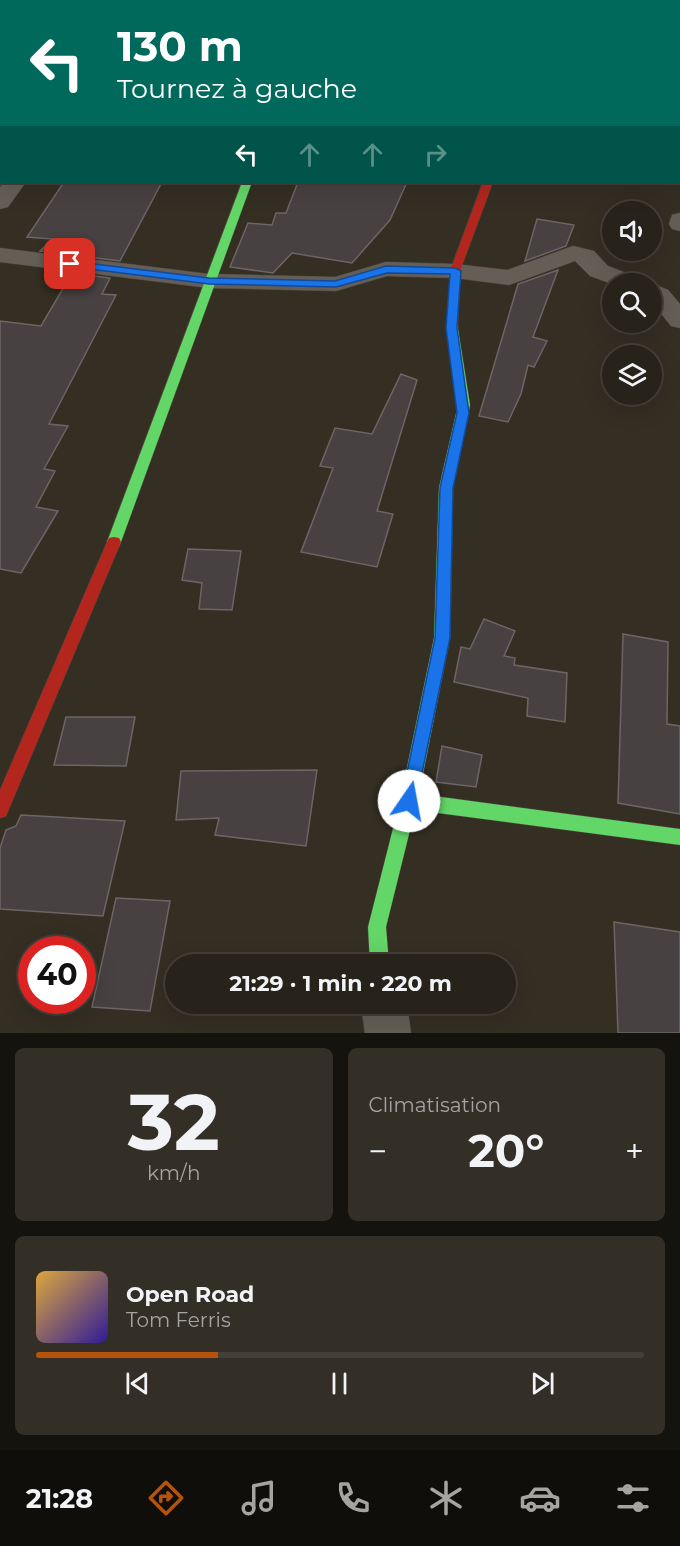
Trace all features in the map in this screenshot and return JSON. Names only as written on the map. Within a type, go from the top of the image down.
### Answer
[{"type":"street","points":[[0,202],[14,183]]},
{"type":"street","points":[[0,810],[114,543],[247,183]]},
{"type":"street","points":[[378,954],[377,927],[409,801],[442,638],[446,488],[463,413],[452,328],[455,271],[488,183]]},
{"type":"street","points":[[0,255],[209,281],[336,284],[386,269],[455,271],[509,278],[573,253],[586,256],[599,271],[604,273]]},
{"type":"street","points":[[662,298],[680,320]]},
{"type":"street","points":[[409,801],[680,837]]},
{"type":"street","points":[[385,1014],[388,1033]]},
{"type":"building","points":[[63,183],[161,183],[120,261],[40,251],[53,239],[27,237]]},
{"type":"building","points":[[298,183],[407,183],[390,220],[352,263],[292,253],[273,273],[230,267],[248,223],[272,225],[276,213],[286,213]]},
{"type":"building","points":[[537,219],[574,225],[566,246],[525,261]]},
{"type":"building","points":[[558,270],[533,337],[547,341],[534,367],[528,365],[521,394],[508,422],[479,416],[518,284]]},
{"type":"building","points":[[72,273],[110,278],[102,294],[116,295],[49,424],[68,426],[44,469],[55,471],[36,507],[58,511],[21,573],[0,569],[0,321],[41,326]]},
{"type":"building","points":[[401,374],[417,380],[377,511],[393,514],[377,567],[301,552],[333,468],[320,466],[335,428],[372,434]]},
{"type":"building","points":[[188,549],[241,551],[232,610],[199,609],[202,583],[182,580]]},
{"type":"building","points":[[484,619],[515,631],[504,656],[515,658],[514,665],[567,673],[565,722],[527,716],[528,698],[454,682],[461,647],[470,649]]},
{"type":"building","points":[[623,634],[668,642],[667,724],[680,726],[680,814],[618,803]]},
{"type":"building","points":[[66,717],[135,717],[126,766],[54,765]]},
{"type":"building","points":[[442,746],[482,755],[476,787],[436,782]]},
{"type":"building","points":[[317,770],[306,846],[215,835],[219,818],[176,820],[181,771]]},
{"type":"building","points":[[21,815],[125,821],[103,916],[0,909],[0,848],[6,830],[16,826]]},
{"type":"building","points":[[116,898],[170,901],[150,1011],[96,1007],[96,989]]},
{"type":"building","points":[[614,922],[680,932],[680,1033],[618,1033]]},
{"type":"traffic: fast","points":[[114,542],[247,183]]},
{"type":"traffic: fast","points":[[378,954],[377,927],[409,801],[442,638],[446,488],[464,405],[452,329],[453,309]]},
{"type":"traffic: fast","points":[[409,801],[680,837]]},
{"type":"traffic: jam","points":[[453,309],[455,271],[488,183]]},
{"type":"traffic: jam","points":[[0,810],[114,542]]},
{"type":"route","points":[[70,264],[209,281],[336,284],[386,269],[455,271],[452,328],[464,405],[446,488],[442,638],[409,801]]}]
